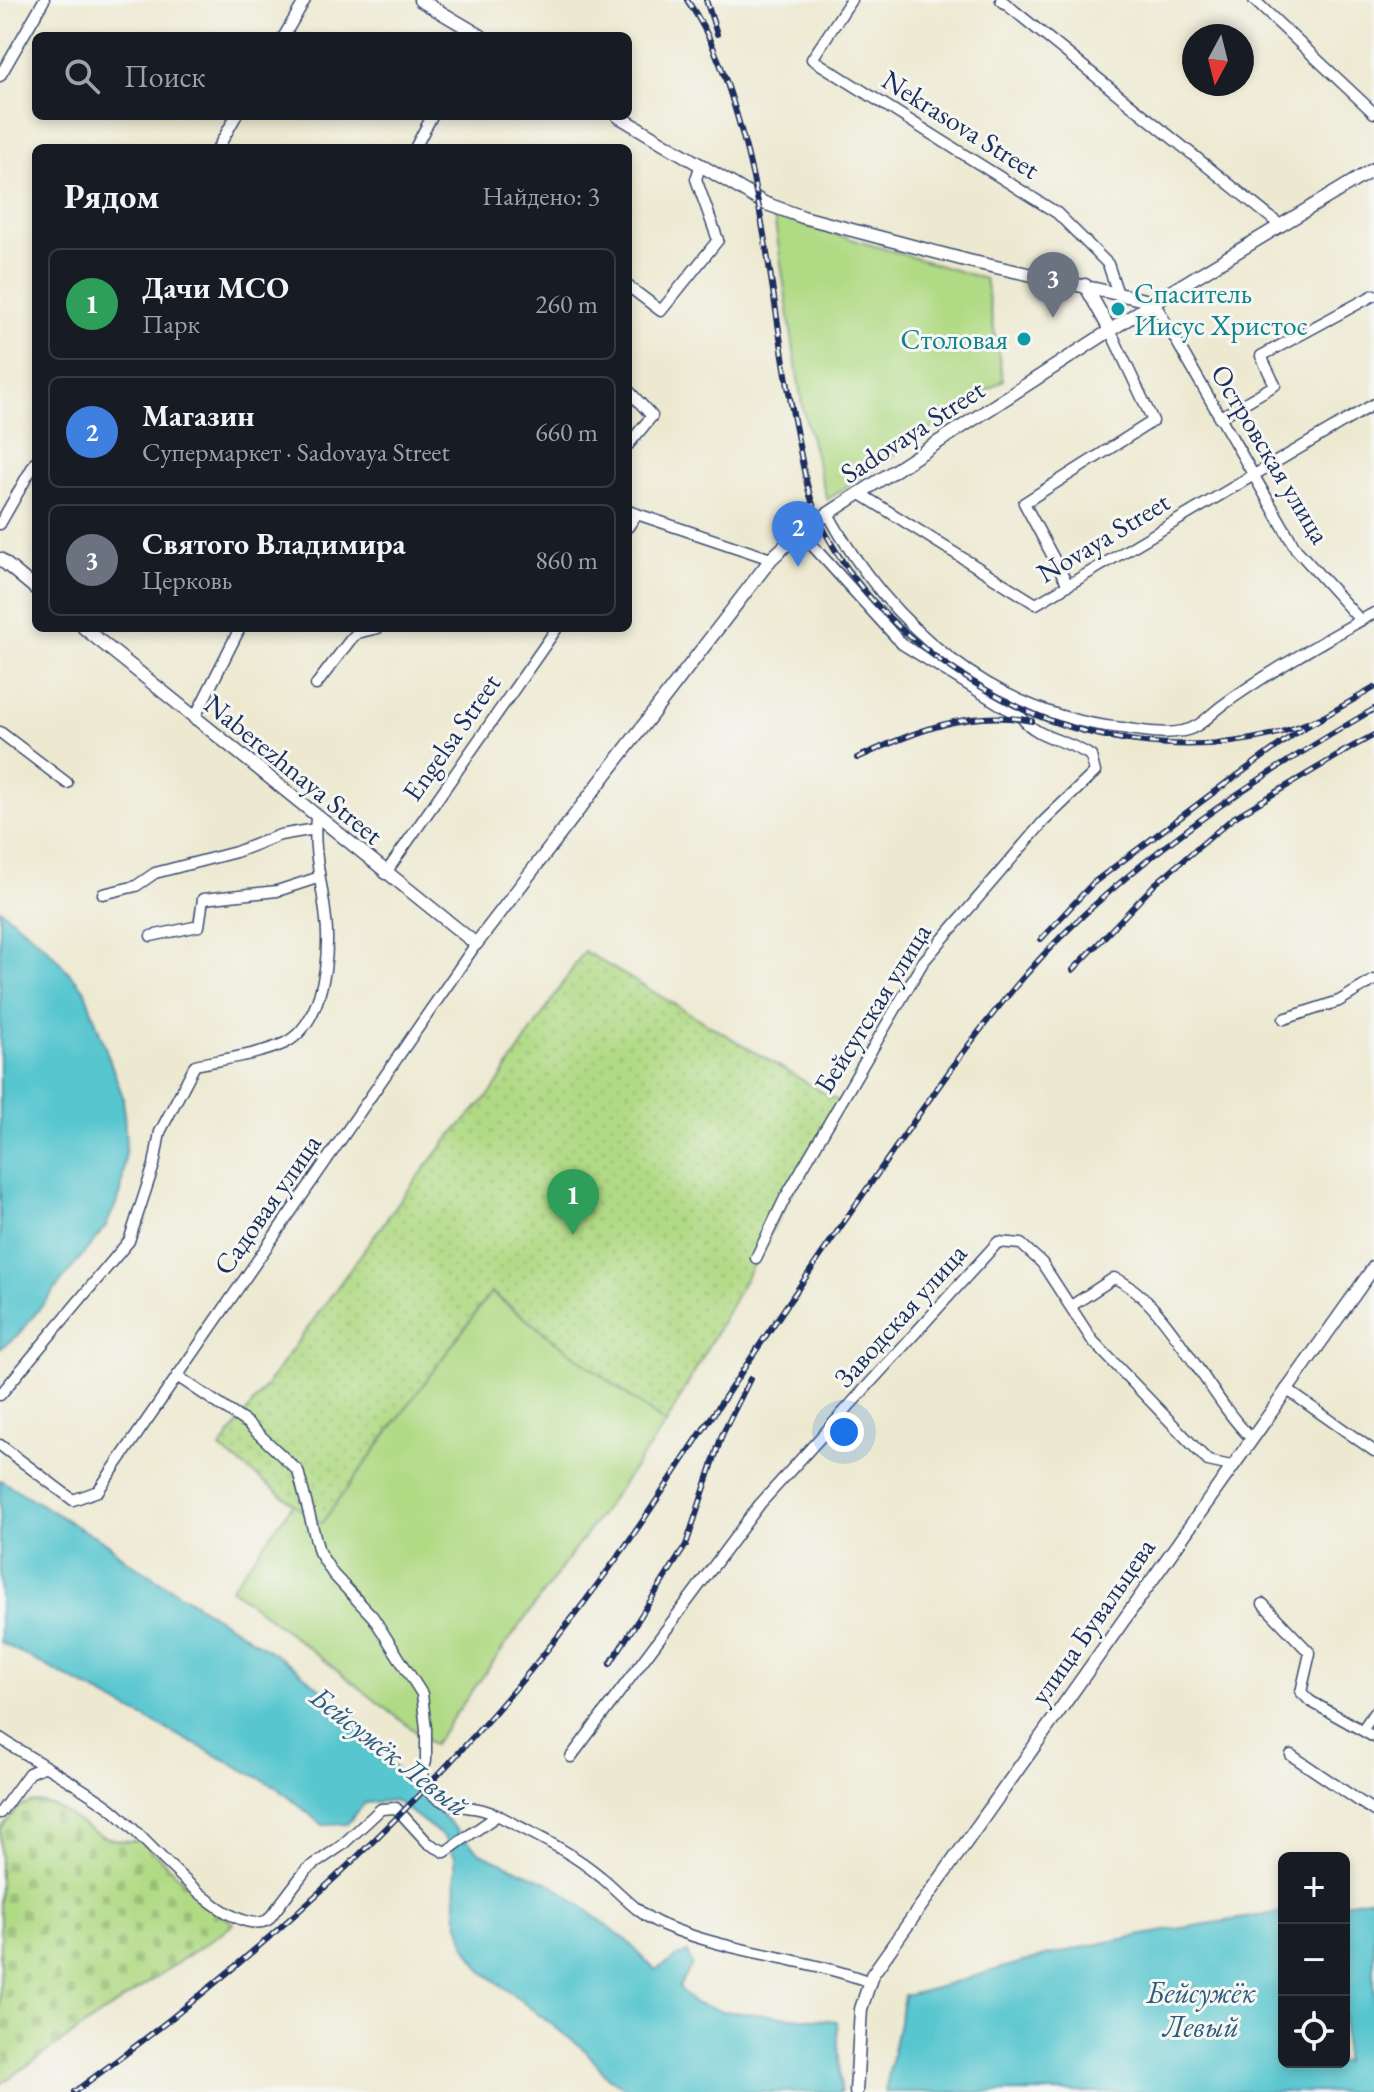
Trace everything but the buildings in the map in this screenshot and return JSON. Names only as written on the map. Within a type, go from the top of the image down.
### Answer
[{"type":"street","points":[[0,76],[44,0]]},
{"type":"street","points":[[286,32],[305,0]]},
{"type":"street","points":[[420,0],[472,32]]},
{"type":"street","name":"Nekrasova Street","points":[[851,0],[812,59],[1057,213],[1108,264],[1118,294]]},
{"type":"street","points":[[1001,0],[1280,225]]},
{"type":"street","points":[[1254,0],[1374,113]]},
{"type":"street","points":[[220,144],[234,120]]},
{"type":"street","points":[[417,144],[430,120]]},
{"type":"street","points":[[625,120],[764,203],[803,217],[969,261],[1154,302]]},
{"type":"street","points":[[632,289],[661,311],[718,240],[696,179],[701,164]]},
{"type":"street","name":"Sadovaya Street","points":[[476,944],[771,559],[800,532],[1154,302],[1374,169]]},
{"type":"street","points":[[1068,585],[1024,503],[1153,421],[1085,285]]},
{"type":"street","points":[[1219,418],[1275,385],[1261,356],[1374,295]]},
{"type":"street","name":"Островская улица","points":[[1154,302],[1296,549],[1360,620]]},
{"type":"street","points":[[632,394],[652,416],[632,440]]},
{"type":"street","name":"Novaya Street","points":[[859,493],[1036,604],[1374,404]]},
{"type":"street","points":[[0,524],[32,468]]},
{"type":"street","points":[[632,512],[771,559]]},
{"type":"street","points":[[828,514],[864,574],[932,645],[1016,700],[1075,721],[1163,733],[1184,731],[1200,725],[1223,705],[1374,613]]},
{"type":"street","name":"Бейсугская улица","points":[[756,1258],[785,1198],[923,962],[1044,821],[1095,772],[1091,756],[1073,743],[1032,731],[1022,718],[902,644],[800,532]]},
{"type":"street","points":[[0,559],[32,586]]},
{"type":"street","name":"Naberezhnaya Street","points":[[89,632],[315,824],[476,944]]},
{"type":"street","points":[[194,719],[238,632]]},
{"type":"street","points":[[316,685],[351,639],[361,632]]},
{"type":"street","name":"Engelsa Street","points":[[385,874],[554,632]]},
{"type":"street","points":[[0,732],[67,783]]},
{"type":"street","points":[[0,1395],[129,1241],[154,1165],[160,1132],[195,1065],[283,1044],[303,1031],[323,983],[326,946],[317,878],[315,824],[236,852],[166,870],[136,886],[103,894]]},
{"type":"street","points":[[151,936],[199,926],[203,899],[277,891],[317,878]]},
{"type":"street","name":"Садовая улица","points":[[0,1445],[73,1500],[98,1491],[476,944]]},
{"type":"street","points":[[1284,1019],[1339,1001],[1374,980]]},
{"type":"street","name":"Заводская улица","points":[[571,1757],[760,1504],[998,1242],[1021,1244],[1042,1263],[1092,1340],[1208,1461],[1231,1466]]},
{"type":"street","name":"улица Бувальцева","points":[[856,2092],[861,2009],[870,1982],[1374,1267]]},
{"type":"street","points":[[1071,1306],[1114,1278],[1129,1284],[1156,1313],[1251,1438]]},
{"type":"street","points":[[177,1376],[247,1423],[298,1471],[319,1552],[333,1574],[373,1617],[422,1694],[426,1745],[420,1782],[435,1800],[498,1815],[577,1860],[602,1877],[640,1913],[663,1925],[732,1946],[834,1969],[870,1982]]},
{"type":"street","points":[[1286,1389],[1374,1451]]},
{"type":"street","points":[[1263,1604],[1310,1653],[1301,1692],[1310,1701],[1374,1737]]},
{"type":"street","points":[[1363,1729],[1374,1713]]},
{"type":"street","points":[[0,1738],[129,1822],[198,1892],[218,1907],[256,1923],[268,1920],[306,1870],[341,1846],[381,1809],[396,1808],[428,1843],[445,1852],[498,1815]]},
{"type":"street","points":[[1291,1755],[1374,1811]]},
{"type":"street","points":[[0,1813],[29,1773],[43,1767]]},
{"type":"green space","points":[[774,216],[985,279],[1003,380],[827,500],[802,405]]},
{"type":"green space","points":[[584,951],[841,1103],[666,1424],[491,1292],[321,1524],[220,1449],[404,1195],[449,1138],[492,1092]]},
{"type":"green space","points":[[490,1292],[666,1424],[433,1745],[231,1588],[294,1503],[321,1523]]},
{"type":"green space","points":[[34,1802],[59,1809],[107,1837],[123,1841],[142,1840],[194,1892],[234,1924],[0,2084],[0,1829],[20,1806]]},
{"type":"water","points":[[0,909],[45,946],[84,989],[123,1097],[126,1147],[121,1193],[106,1226],[19,1334],[0,1349]]},
{"type":"water","name":"Бейсужёк Левый","points":[[0,1480],[103,1541],[123,1558],[295,1667],[361,1724],[400,1775],[480,1853],[552,1884],[624,1938],[655,1970],[687,1952],[692,1965],[679,1987],[693,2003],[722,2011],[837,2021],[841,2092],[633,2092],[608,2078],[586,2051],[481,1970],[466,1946],[456,1913],[455,1857],[445,1838],[395,1800],[365,1803],[347,1824],[323,1825],[275,1786],[0,1642]]},
{"type":"water","name":"Бейсужёк Левый","points":[[1374,1898],[1374,2092],[885,2092],[904,1996],[1073,1949],[1278,1913],[1278,2068],[1350,2068],[1350,1902]]},
{"type":"railway","points":[[687,0],[706,31],[720,64],[751,169],[788,389],[812,501],[837,552],[875,603],[921,646],[973,682],[1031,713],[1097,734],[1168,744],[1203,744],[1271,735],[1323,717]]},
{"type":"railway","points":[[706,0],[717,34]]},
{"type":"railway","points":[[1223,786],[1297,732],[1374,688]]},
{"type":"railway","points":[[74,2092],[223,1977],[294,1915],[429,1785],[492,1716],[552,1644],[623,1549],[948,1073],[1022,978],[1049,949],[1112,890],[1183,833],[1257,781],[1374,709]]},
{"type":"railway","points":[[857,758],[921,731],[964,720],[1008,718],[1032,721]]},
{"type":"railway","points":[[1341,753],[1374,735]]},
{"type":"railway","points":[[1073,970],[1155,884],[1233,818],[1349,749]]},
{"type":"railway","points":[[1041,939],[1093,883],[1230,780]]},
{"type":"railway","points":[[610,1664],[686,1545],[722,1435],[750,1379]]},
{"type":"place","name":"Спаситель Иисус Христос","points":[[1118,309]]},
{"type":"place","name":"Святого Владимира","points":[[1053,318]]},
{"type":"place","name":"Столовая","points":[[1024,339]]},
{"type":"place","name":"Магазин","points":[[798,567]]},
{"type":"place","name":"Дачи МСО","points":[[573,1235]]}]
